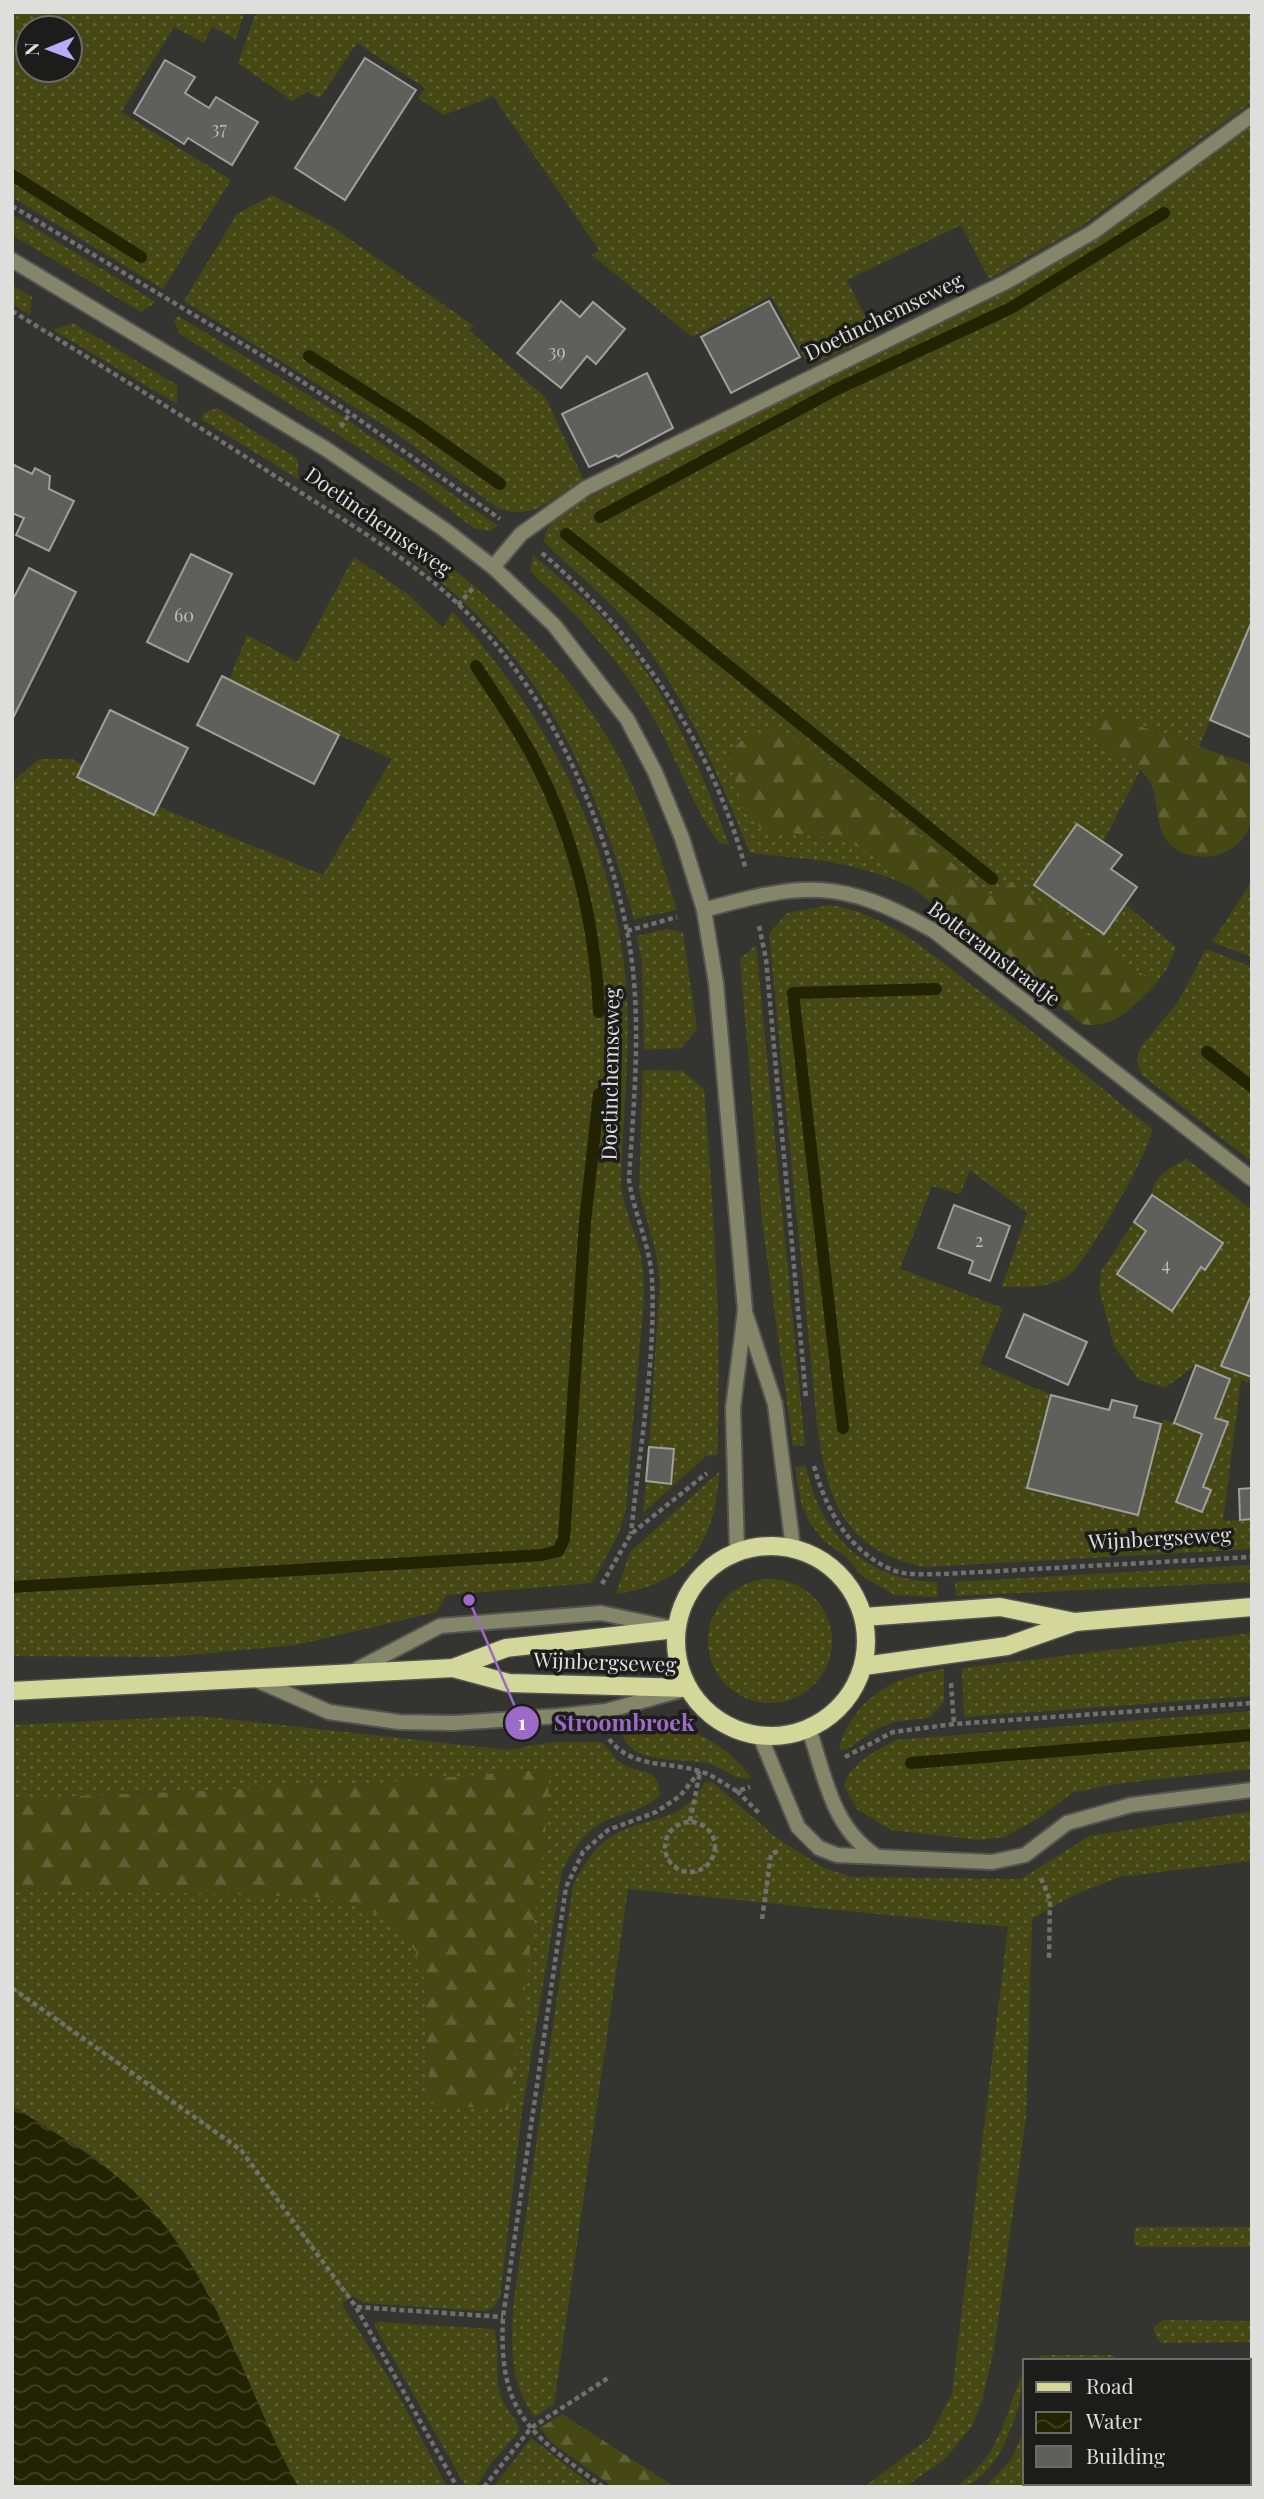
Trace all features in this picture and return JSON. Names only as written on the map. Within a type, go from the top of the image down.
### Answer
[{"type":"main road","points":[[765,1545],[793,1548],[818,1557],[838,1572],[854,1593],[864,1617],[867,1641],[864,1666],[846,1700],[833,1714],[809,1729],[785,1736],[760,1736],[731,1728],[707,1712],[688,1688],[677,1659],[676,1629],[683,1604],[696,1582],[715,1564],[737,1551],[765,1545]]},
{"type":"main road","points":[[864,1617],[1000,1607],[1075,1622]]},
{"type":"main road","points":[[864,1666],[1007,1646],[1075,1622],[1252,1607]]},
{"type":"main road","name":"Wijnbergseweg","points":[[453,1668],[506,1648],[676,1629]]},
{"type":"main road","name":"Wijnbergseweg","points":[[12,1691],[453,1668],[509,1683],[688,1688]]},
{"type":"street","name":"Doetinchemseweg","points":[[493,567],[521,534],[586,488],[1008,281],[1093,232],[1252,115]]},
{"type":"street","name":"Doetinchemseweg","points":[[12,260],[326,449],[445,530],[493,567],[554,625],[627,719],[655,772],[677,827],[704,910],[723,1046],[745,1310],[733,1408],[737,1551]]},
{"type":"street","name":"Botteramstraatje","points":[[704,910],[790,890],[849,893],[889,905],[934,931],[1252,1180]]},
{"type":"street","name":"Doetinchemseweg","points":[[745,1310],[775,1404],[793,1548]]},
{"type":"street","name":"Wijnbergseweg","points":[[352,1672],[440,1626],[601,1614],[676,1629]]},
{"type":"street","name":"Wijnbergseweg","points":[[253,1679],[329,1712],[426,1722],[606,1711],[688,1688]]},
{"type":"street","points":[[809,1729],[842,1825],[858,1844],[880,1859]]},
{"type":"street","points":[[760,1736],[798,1827],[807,1839],[837,1855],[992,1863],[1025,1855],[1067,1824],[1131,1805],[1252,1790]]},
{"type":"path","points":[[12,206],[298,379],[521,534],[605,610],[649,664],[682,718],[724,805],[753,897],[766,959],[807,1411]]},
{"type":"path","name":"Doetinchemseweg","points":[[12,311],[369,535],[458,605],[521,679],[561,741],[600,829],[627,931],[636,1020],[629,1180],[648,1255],[652,1307],[631,1534]]},
{"type":"path","points":[[627,931],[704,910]]},
{"type":"path","name":"Wijnbergseweg","points":[[812,1456],[822,1495],[839,1527],[861,1550],[891,1570],[944,1574],[1252,1557]]},
{"type":"path","points":[[954,1724],[1252,1703]]},
{"type":"path","points":[[603,2487],[539,2440],[521,2415],[506,2380],[503,2317],[566,1888],[583,1853],[608,1830],[656,1812],[680,1796],[700,1771],[690,1821]]},
{"type":"path","points":[[690,1821],[702,1825],[711,1833],[715,1844],[714,1856],[707,1866],[696,1872],[684,1872],[673,1866],[666,1856],[665,1844],[669,1833],[678,1825],[690,1821]]},
{"type":"path","points":[[762,1919],[771,1854],[807,1839]]},
{"type":"path","points":[[1025,1855],[1044,1883],[1050,1900],[1049,1959]]},
{"type":"path","points":[[12,1988],[241,2150],[356,2307],[457,2487]]},
{"type":"path","points":[[356,2307],[503,2317]]},
{"type":"path","points":[[484,2487],[531,2428],[608,2378]]},
{"type":"green space","points":[[12,12],[245,12],[236,39],[212,27],[204,43],[174,27],[121,112],[231,180],[163,289],[12,197]]},
{"type":"green space","points":[[256,12],[1252,12],[1252,102],[1079,228],[989,279],[961,225],[847,280],[875,336],[809,366],[771,296],[692,337],[592,255],[599,250],[493,96],[444,115],[418,98],[425,88],[357,43],[320,98],[307,92],[292,101],[238,63]]},
{"type":"green space","points":[[1252,124],[1252,621],[1199,747],[1104,715],[1090,740],[1127,759],[1140,771],[1103,842],[1077,824],[1034,885],[1103,934],[1125,904],[1176,947],[1168,967],[1156,984],[1012,882],[994,898],[814,748],[762,829],[844,840],[871,854],[913,888],[853,867],[750,853],[690,717],[660,666],[632,628],[609,603],[544,542],[549,526],[562,514],[593,495],[1032,275],[1103,233]]},
{"type":"green space","points":[[272,195],[334,228],[474,326],[469,330],[546,398],[583,479],[542,506],[531,510],[509,511],[496,507],[390,429],[184,301],[237,214]]},
{"type":"green space","points":[[12,215],[156,302],[141,312],[12,235]]},
{"type":"green space","points":[[12,285],[32,297],[30,315],[12,304]]},
{"type":"green space","points":[[178,316],[333,410],[498,526],[489,531],[475,529],[417,485],[180,334],[174,320]]},
{"type":"green space","points":[[73,323],[177,385],[177,404],[53,330]]},
{"type":"green space","points":[[217,408],[298,459],[298,479],[201,419],[204,413]]},
{"type":"green space","points":[[329,478],[458,573],[536,645],[571,685],[602,728],[628,775],[655,841],[677,910],[634,919],[605,826],[587,782],[542,697],[483,621],[447,587],[399,549],[314,491]]},
{"type":"green space","points":[[533,555],[605,620],[645,670],[693,755],[729,845],[719,843],[709,828],[663,735],[628,678],[582,622],[530,571]]},
{"type":"green space","points":[[354,557],[409,595],[443,628],[452,611],[486,651],[518,693],[570,782],[591,830],[607,879],[619,930],[626,983],[627,1056],[622,1190],[639,1247],[644,1282],[626,1509],[619,1533],[592,1583],[446,1595],[437,1612],[296,1645],[166,1657],[12,1656],[12,782],[39,759],[72,759],[166,810],[323,875],[392,759],[227,685],[247,635],[297,662]]},
{"type":"green space","points":[[1104,714],[1252,765],[1252,814],[1242,840],[1221,854],[1208,856],[1183,853],[1172,846],[1161,829],[1154,792],[1148,779],[1129,761],[1090,740]]},
{"type":"green space","points":[[778,729],[814,748],[994,898],[1012,881],[1156,984],[1115,1020],[1094,1025],[1082,1024],[871,854],[844,840],[762,829],[743,804],[730,753],[741,741]]},
{"type":"green space","points":[[1252,881],[1252,957],[1212,942]]},
{"type":"green space","points":[[831,905],[872,917],[909,938],[1021,1023],[1152,1129],[1131,1180],[1090,1249],[1063,1279],[1037,1286],[1002,1287],[1027,1213],[970,1170],[960,1194],[932,1186],[900,1269],[1003,1308],[980,1364],[1051,1395],[1138,1515],[1163,1419],[1202,1434],[1176,1502],[1203,1512],[1211,1490],[1203,1487],[1228,1423],[1215,1418],[1230,1379],[1196,1365],[1165,1388],[1139,1380],[1114,1346],[1099,1289],[1101,1271],[1134,1222],[1146,1231],[1117,1274],[1171,1310],[1201,1267],[1205,1269],[1223,1242],[1152,1195],[1160,1177],[1187,1159],[1252,1210],[1252,1293],[1222,1365],[1252,1377],[1252,1384],[1241,1380],[1223,1521],[1252,1519],[1252,1549],[924,1567],[896,1559],[874,1548],[857,1534],[844,1517],[826,1475],[817,1424],[769,934],[787,913]]},
{"type":"green space","points":[[667,929],[683,933],[697,1030],[681,1048],[644,1050],[642,963],[637,936]]},
{"type":"green space","points":[[756,945],[805,1445],[793,1446],[762,1220],[740,959]]},
{"type":"green space","points":[[1206,949],[1252,967],[1252,1162],[1141,1074],[1137,1061],[1140,1048],[1178,1002]]},
{"type":"green space","points":[[643,1070],[683,1071],[704,1089],[718,1317],[718,1409],[717,1455],[706,1456],[643,1513],[646,1481],[671,1483],[674,1449],[649,1447],[660,1284],[656,1253],[639,1191]]},
{"type":"green space","points":[[806,1466],[822,1513],[850,1550],[889,1573],[912,1580],[937,1582],[938,1597],[895,1595],[862,1576],[845,1556],[824,1541],[802,1507],[795,1467]]},
{"type":"green space","points":[[719,1472],[712,1519],[694,1555],[680,1569],[663,1580],[616,1594],[630,1552]]},
{"type":"green space","points":[[1252,1565],[1252,1582],[956,1596],[955,1582]]},
{"type":"green space","points":[[770,1579],[794,1584],[814,1597],[827,1617],[832,1641],[827,1665],[814,1685],[794,1698],[770,1703],[746,1698],[726,1685],[713,1665],[708,1641],[713,1617],[726,1597],[746,1584]]},
{"type":"green space","points":[[1252,1633],[1252,1696],[964,1717],[962,1668]]},
{"type":"green space","points":[[944,1669],[944,1702],[929,1718],[888,1724],[842,1751],[839,1748],[855,1715],[879,1692],[909,1677]]},
{"type":"green space","points":[[1252,1711],[1252,1769],[1115,1784],[1072,1793],[1039,1818],[1004,1837],[979,1840],[891,1830],[857,1809],[844,1786],[858,1764],[896,1740]]},
{"type":"green space","points":[[199,1716],[508,1750],[553,1742],[602,1742],[621,1763],[647,1772],[655,1778],[658,1785],[660,1795],[655,1800],[601,1823],[587,1834],[562,1871],[522,2111],[500,2297],[494,2307],[486,2311],[364,2303],[353,2296],[342,2304],[393,2385],[447,2487],[298,2487],[271,2436],[97,2159],[12,2106],[12,1888],[315,1897],[365,1907],[393,1925],[416,1951],[424,1978],[430,2104],[539,1877],[549,1770],[377,1783],[12,1799],[12,1725]]},
{"type":"green space","points":[[656,1723],[683,1728],[709,1740],[732,1757],[751,1778],[735,1777],[711,1764],[656,1758],[639,1753],[629,1746],[619,1728]]},
{"type":"green space","points":[[550,1769],[544,1848],[508,2110],[430,2104],[424,1978],[416,1952],[393,1925],[365,1907],[315,1897],[12,1888],[12,1799],[377,1783]]},
{"type":"green space","points":[[712,1782],[778,1839],[824,1868],[852,1877],[1021,1879],[1089,1836],[1252,1811],[1252,1861],[1119,1877],[1072,1896],[1032,1919],[1026,2118],[994,2349],[982,2401],[972,2426],[946,2458],[905,2487],[864,2487],[928,2439],[952,2394],[1008,1927],[628,1889],[554,2404],[535,2417],[520,2390],[512,2345],[514,2299],[573,1885],[591,1855],[605,1841],[631,1827],[673,1813],[696,1797],[704,1783]]},
{"type":"green space","points":[[1137,2227],[1252,2227],[1252,2247],[1139,2247],[1134,2244],[1134,2231]]},
{"type":"green space","points":[[1163,2320],[1252,2321],[1252,2342],[1161,2343],[1154,2333],[1154,2327]]},
{"type":"green space","points":[[378,2322],[494,2329],[500,2393],[519,2432],[492,2462],[475,2487],[466,2487],[374,2325]]},
{"type":"green space","points":[[1043,2355],[1113,2355],[1117,2359],[1035,2359]]},
{"type":"green space","points":[[1023,2372],[1023,2384],[1014,2421],[996,2459],[971,2483],[956,2487],[984,2461],[1006,2419]]},
{"type":"green space","points":[[562,2414],[675,2487],[613,2487],[551,2442],[540,2428]]},
{"type":"green space","points":[[1023,2432],[1023,2485],[1120,2487],[985,2487],[1011,2460]]},
{"type":"green space","points":[[531,2438],[594,2487],[494,2487]]},
{"type":"water","points":[[12,2106],[104,2166],[137,2194],[176,2241],[215,2309],[298,2487],[12,2487]]},
{"type":"building","points":[[365,58],[416,90],[345,200],[295,168]]},
{"type":"building","points":[[165,60],[195,77],[185,93],[209,108],[216,97],[258,122],[232,165],[188,138],[184,144],[134,113]]},
{"type":"building","points":[[561,301],[580,317],[593,302],[625,329],[596,364],[587,356],[561,388],[517,353]]},
{"type":"building","points":[[769,301],[800,357],[731,393],[701,337]]},
{"type":"building","points":[[647,373],[673,428],[618,457],[616,455],[589,467],[562,414]]},
{"type":"building","points":[[12,464],[32,474],[35,468],[50,476],[49,489],[74,501],[49,551],[16,535],[24,518],[12,513]]},
{"type":"building","points":[[191,554],[232,574],[188,662],[147,642]]},
{"type":"building","points":[[29,568],[76,592],[12,720],[12,601]]},
{"type":"building","points":[[1252,621],[1252,738],[1210,720]]},
{"type":"building","points":[[222,676],[339,735],[314,784],[197,725]]},
{"type":"building","points":[[110,710],[188,748],[154,815],[77,777]]},
{"type":"building","points":[[1077,824],[1122,855],[1111,869],[1137,887],[1104,934],[1034,885]]},
{"type":"building","points":[[1152,1195],[1223,1243],[1205,1270],[1201,1267],[1172,1311],[1117,1274],[1146,1231],[1134,1222]]},
{"type":"building","points":[[954,1205],[1010,1226],[990,1281],[969,1273],[973,1261],[938,1248]]},
{"type":"building","points":[[1252,1293],[1252,1377],[1221,1366]]},
{"type":"building","points":[[1024,1314],[1087,1342],[1068,1385],[1006,1357]]},
{"type":"building","points":[[1196,1365],[1230,1379],[1215,1418],[1228,1422],[1203,1487],[1211,1490],[1202,1512],[1176,1502],[1202,1434],[1174,1423]]},
{"type":"building","points":[[1051,1395],[1109,1410],[1112,1400],[1137,1406],[1134,1417],[1161,1424],[1138,1515],[1027,1488]]},
{"type":"building","points":[[649,1447],[674,1449],[671,1484],[646,1481]]},
{"type":"building","points":[[1252,1488],[1252,1519],[1240,1520],[1239,1489]]},
{"type":"waterway","points":[[12,175],[141,257]]},
{"type":"waterway","points":[[600,517],[835,390],[1011,308],[1164,213]]},
{"type":"waterway","points":[[309,356],[417,425],[500,484]]},
{"type":"waterway","points":[[566,534],[992,879]]},
{"type":"waterway","points":[[476,666],[517,729],[539,769],[567,836],[586,905],[597,976],[599,1012]]},
{"type":"waterway","points":[[843,1428],[793,993],[936,989]]},
{"type":"waterway","points":[[1207,1052],[1252,1087]]},
{"type":"waterway","points":[[12,1587],[542,1555],[558,1551],[564,1539],[585,1222],[599,1094]]},
{"type":"waterway","points":[[911,1763],[1252,1735]]},
{"type":"place","name":"Stroombroek","points":[[469,1600]]}]
